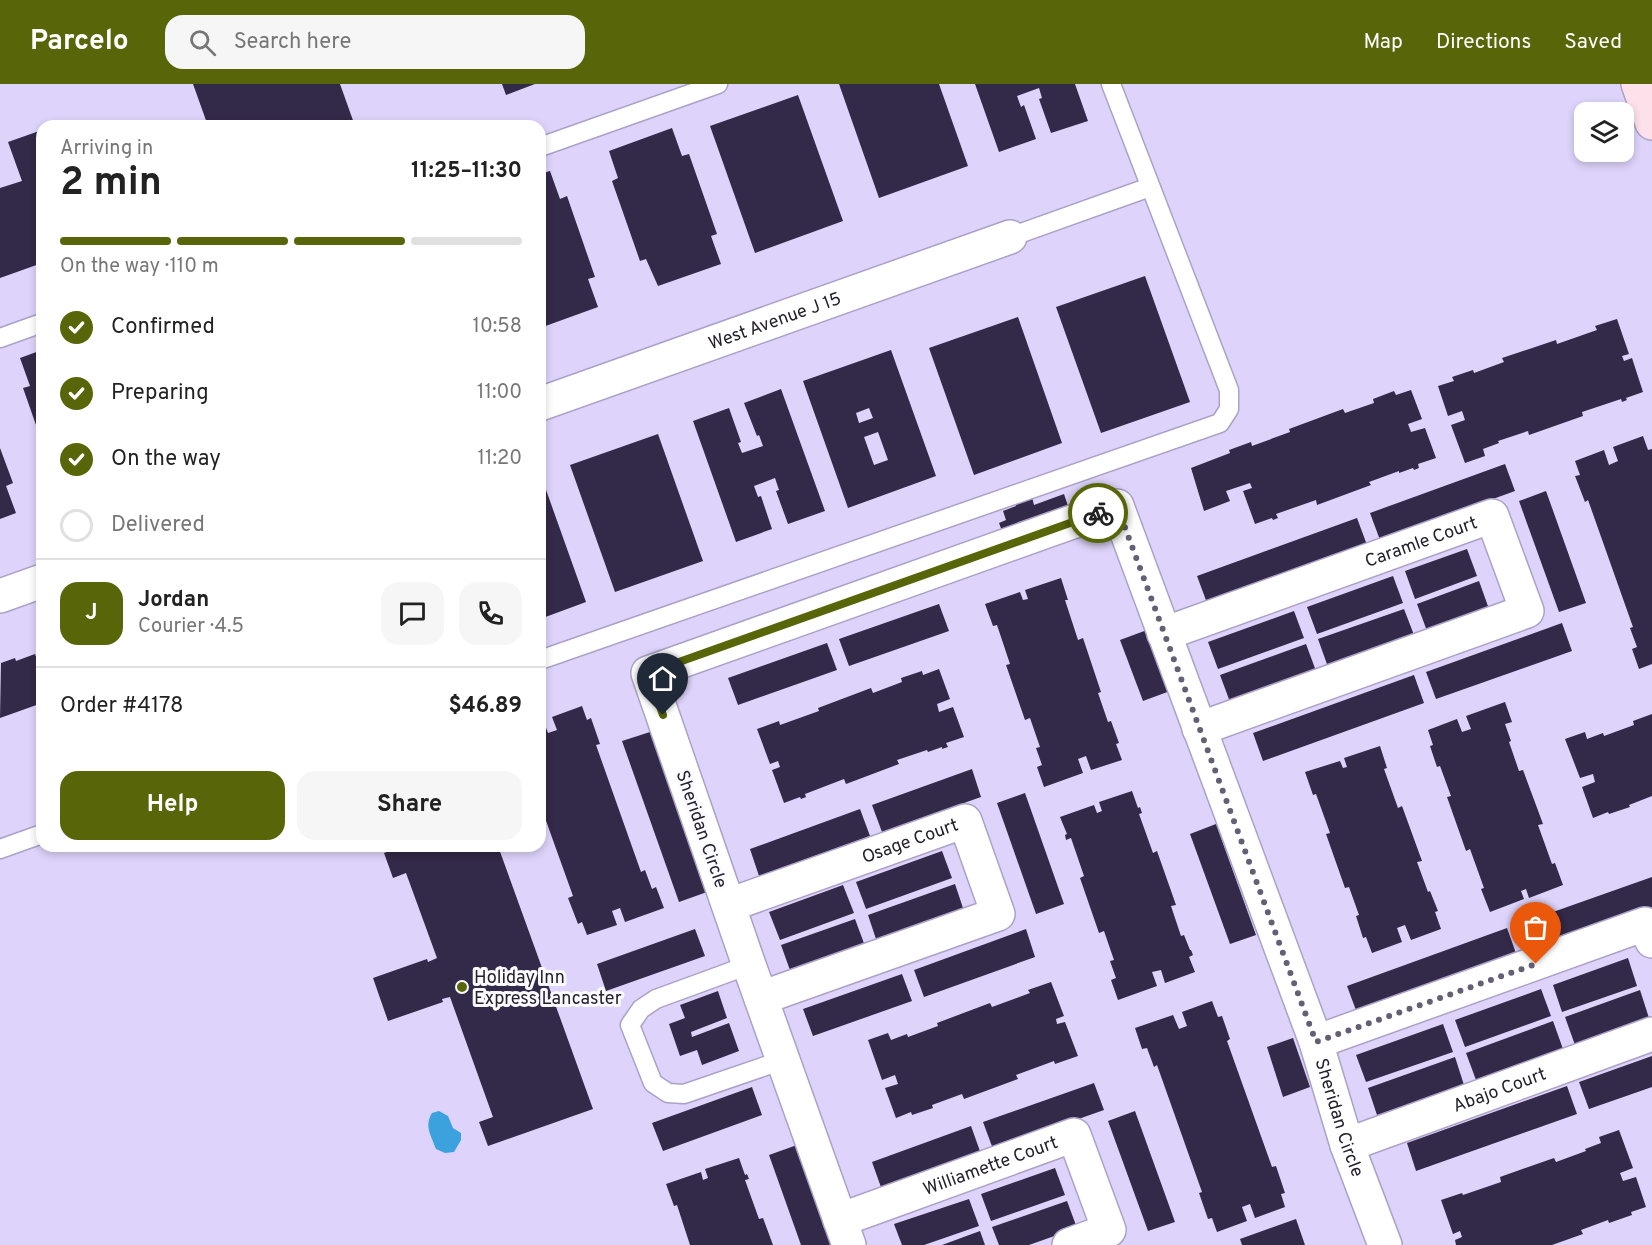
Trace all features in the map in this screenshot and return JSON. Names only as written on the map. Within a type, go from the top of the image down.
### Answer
[{"type":"main road","points":[[1638,84],[1652,123]]},
{"type":"street","name":"West Avenue J 15","points":[[546,402],[1010,237]]},
{"type":"street","name":"Sheridan Circle","points":[[844,1233],[648,673],[1117,506],[1316,1042],[1347,1145],[1385,1245]]},
{"type":"street","name":"Caramle Court","points":[[1164,634],[1492,516],[1527,611],[1199,729]]},
{"type":"street","points":[[0,596],[36,583]]},
{"type":"street","name":"Osage Court","points":[[729,905],[965,821],[998,914],[761,998]]},
{"type":"street","points":[[1316,1042],[1645,924],[1652,941]]},
{"type":"street","name":"Abajo Court","points":[[1347,1145],[1652,1034]]},
{"type":"street","name":"Williamette Court","points":[[844,1233],[1074,1136],[1109,1230],[1069,1245]]},
{"type":"lane","points":[[546,145],[718,84]]},
{"type":"lane","points":[[546,658],[1220,423],[1229,409],[1229,390],[1111,84]]},
{"type":"lane","points":[[1010,237],[1150,187]]},
{"type":"lane","points":[[0,338],[36,325]]},
{"type":"lane","points":[[0,849],[36,836]]},
{"type":"lane","points":[[749,965],[656,999],[641,1009],[630,1025],[652,1083],[668,1093],[684,1094],[783,1060]]},
{"type":"water","points":[[439,1111],[448,1116],[453,1128],[461,1133],[461,1140],[454,1152],[445,1153],[436,1149],[430,1135],[428,1126],[430,1118],[432,1113]]},
{"type":"building","points":[[193,84],[340,84],[353,120],[206,120]]},
{"type":"building","points":[[502,84],[535,84],[506,95]]},
{"type":"building","points":[[839,84],[939,84],[968,166],[879,198]]},
{"type":"building","points":[[975,84],[1075,84],[1088,121],[1051,133],[1039,99],[1042,98],[1039,88],[1017,96],[1021,107],[1024,105],[1036,139],[999,152]]},
{"type":"building","points":[[798,95],[843,221],[755,253],[710,126]]},
{"type":"building","points":[[672,128],[682,156],[689,154],[717,234],[711,236],[721,264],[658,286],[646,259],[640,261],[612,181],[618,178],[609,151]]},
{"type":"building","points":[[36,132],[36,265],[0,278],[0,188],[22,181],[8,142]]},
{"type":"building","points":[[550,171],[560,199],[567,196],[595,277],[588,279],[598,307],[546,326],[546,172]]},
{"type":"building","points":[[1145,276],[1190,402],[1101,433],[1056,307]]},
{"type":"building","points":[[1018,317],[1062,443],[974,475],[929,348]]},
{"type":"building","points":[[1617,319],[1629,354],[1622,356],[1624,361],[1632,358],[1643,392],[1626,398],[1627,400],[1622,402],[1621,399],[1582,412],[1583,416],[1529,435],[1528,431],[1498,441],[1499,443],[1483,449],[1485,456],[1465,463],[1451,425],[1465,420],[1462,411],[1448,416],[1438,386],[1454,381],[1452,377],[1473,370],[1474,373],[1504,362],[1502,358],[1556,340],[1557,344],[1597,330],[1595,326]]},
{"type":"building","points":[[891,350],[936,476],[848,508],[803,381]],"holes":[[[869,408],[873,418],[859,423],[856,413]],[[878,432],[888,460],[874,465],[864,437]]]},
{"type":"building","points":[[36,352],[36,425],[23,388],[30,386],[20,358]]},
{"type":"building","points":[[781,389],[825,511],[788,524],[776,491],[779,490],[775,478],[754,486],[758,497],[761,496],[772,529],[736,542],[693,421],[729,408],[741,442],[738,443],[742,453],[763,446],[744,403]]},
{"type":"building","points":[[1411,390],[1422,419],[1408,424],[1411,432],[1425,428],[1436,458],[1418,464],[1419,468],[1399,473],[1399,471],[1369,482],[1371,485],[1317,505],[1316,500],[1276,514],[1278,518],[1273,520],[1272,518],[1255,524],[1243,491],[1252,488],[1250,483],[1226,491],[1230,501],[1204,511],[1191,468],[1230,453],[1229,450],[1251,442],[1252,446],[1290,432],[1289,429],[1343,409],[1345,413],[1374,403],[1373,399],[1394,391],[1396,395]]},
{"type":"building","points":[[658,434],[703,561],[615,592],[570,465]]},
{"type":"building","points":[[1643,436],[1648,450],[1652,449],[1652,664],[1639,669],[1632,649],[1637,647],[1630,628],[1633,627],[1588,500],[1585,502],[1575,476],[1580,475],[1575,461],[1604,450],[1609,465],[1618,461],[1613,447]]},
{"type":"building","points":[[0,448],[13,483],[6,486],[16,513],[0,519]]},
{"type":"building","points":[[1505,464],[1515,491],[1380,540],[1370,513]]},
{"type":"building","points":[[546,490],[586,602],[546,617]]},
{"type":"building","points":[[1546,491],[1586,603],[1559,612],[1519,501]]},
{"type":"building","points":[[1064,494],[1069,509],[1002,531],[999,523],[1006,520],[1003,511],[1016,506],[1015,503],[1032,497],[1034,505]]},
{"type":"building","points":[[1357,518],[1367,545],[1207,603],[1197,576]]},
{"type":"building","points":[[1467,549],[1477,576],[1415,599],[1405,571]]},
{"type":"building","points":[[1393,576],[1403,603],[1317,634],[1307,607]]},
{"type":"building","points":[[1061,578],[1068,600],[1065,600],[1078,640],[1083,638],[1101,692],[1098,693],[1108,722],[1111,721],[1119,743],[1116,744],[1122,760],[1091,770],[1086,756],[1078,759],[1083,773],[1044,787],[1037,767],[1042,765],[1036,748],[1040,747],[1030,718],[1025,720],[1006,665],[1010,664],[997,625],[993,626],[985,604],[1020,592],[1023,600],[1028,599],[1025,590]]},
{"type":"building","points":[[1479,581],[1489,609],[1427,631],[1417,604]]},
{"type":"building","points":[[939,604],[949,631],[849,666],[839,639]]},
{"type":"building","points":[[1404,609],[1414,635],[1328,667],[1318,639]]},
{"type":"building","points":[[1294,611],[1304,638],[1218,669],[1208,642]]},
{"type":"building","points":[[1562,623],[1572,651],[1436,699],[1426,672]]},
{"type":"building","points":[[1147,630],[1170,691],[1143,701],[1120,640]]},
{"type":"building","points":[[827,643],[837,670],[738,705],[728,678]]},
{"type":"building","points":[[1306,644],[1316,671],[1230,702],[1220,675]]},
{"type":"building","points":[[35,654],[36,705],[0,718],[1,663],[15,658],[16,661]]},
{"type":"building","points":[[939,669],[950,699],[937,704],[939,712],[953,707],[964,737],[946,743],[948,747],[928,752],[927,750],[897,760],[899,764],[846,784],[844,779],[805,794],[806,797],[801,799],[800,797],[784,803],[772,770],[780,767],[778,761],[770,764],[757,729],[779,721],[780,725],[819,711],[818,708],[871,688],[873,693],[902,682],[901,678],[922,671],[923,675]]},
{"type":"building","points":[[1414,675],[1424,703],[1263,761],[1253,733]]},
{"type":"building","points":[[1505,702],[1512,722],[1505,724],[1511,741],[1509,742],[1519,771],[1523,770],[1543,824],[1538,825],[1552,864],[1555,863],[1563,885],[1529,898],[1526,889],[1521,891],[1524,899],[1490,912],[1470,849],[1466,851],[1447,797],[1451,796],[1440,766],[1437,767],[1430,746],[1433,745],[1428,730],[1457,719],[1462,732],[1471,729],[1466,716]]},
{"type":"building","points":[[582,706],[587,720],[591,718],[600,744],[596,745],[641,872],[645,870],[652,889],[656,887],[664,908],[625,922],[620,908],[612,911],[617,925],[587,935],[582,922],[578,924],[568,898],[573,896],[546,821],[546,728],[548,733],[557,730],[552,717]]},
{"type":"building","points":[[1652,714],[1652,796],[1629,805],[1630,807],[1593,818],[1582,787],[1595,782],[1593,774],[1580,778],[1565,739],[1585,732],[1587,739],[1603,733],[1604,736],[1634,725],[1633,721]]},
{"type":"building","points":[[650,732],[707,892],[679,902],[622,741]]},
{"type":"building","points":[[1380,746],[1387,768],[1384,769],[1398,808],[1402,806],[1422,861],[1417,862],[1438,911],[1435,912],[1441,929],[1411,940],[1405,925],[1397,928],[1402,942],[1372,953],[1366,937],[1363,938],[1356,916],[1359,915],[1349,887],[1345,888],[1326,834],[1330,833],[1316,794],[1313,795],[1305,772],[1340,761],[1343,768],[1347,767],[1344,758]]},
{"type":"building","points":[[972,769],[981,797],[882,832],[872,805]]},
{"type":"building","points":[[1132,791],[1138,808],[1140,807],[1142,813],[1139,814],[1153,853],[1157,851],[1176,905],[1171,906],[1181,936],[1184,935],[1193,955],[1189,957],[1195,972],[1165,983],[1161,970],[1152,972],[1157,986],[1118,1000],[1111,980],[1116,978],[1110,961],[1114,960],[1104,931],[1099,933],[1080,878],[1084,876],[1071,838],[1066,840],[1065,835],[1067,834],[1060,817],[1094,805],[1097,813],[1102,811],[1099,802]]},
{"type":"building","points":[[1025,793],[1064,904],[1036,914],[997,803]]},
{"type":"building","points":[[860,809],[870,836],[759,876],[750,849]]},
{"type":"building","points":[[1216,824],[1256,935],[1230,944],[1190,834]]},
{"type":"building","points":[[942,851],[952,878],[866,909],[856,882]]},
{"type":"building","name":"Holiday Inn Express Lancaster","points":[[500,852],[593,1109],[488,1146],[479,1122],[493,1117],[450,997],[442,999],[443,1002],[388,1021],[373,978],[427,959],[428,962],[437,958],[406,873],[393,878],[384,853]]},
{"type":"building","points":[[1652,877],[1652,907],[1529,951],[1519,924]]},
{"type":"building","points":[[955,884],[964,911],[877,942],[868,915]]},
{"type":"building","points":[[843,885],[854,913],[780,940],[769,912]]},
{"type":"building","points":[[855,919],[865,946],[791,973],[781,945]]},
{"type":"building","points":[[1507,928],[1517,956],[1357,1013],[1347,986]]},
{"type":"building","points":[[695,929],[705,956],[606,991],[597,964]]},
{"type":"building","points":[[1026,929],[1035,957],[924,997],[914,970]]},
{"type":"building","points":[[1628,958],[1637,986],[1562,1012],[1553,985]]},
{"type":"building","points":[[902,974],[912,1001],[813,1036],[803,1009]]},
{"type":"building","points":[[1051,982],[1064,1016],[1056,1019],[1057,1024],[1065,1022],[1078,1056],[1055,1064],[1054,1061],[1016,1075],[1018,1079],[964,1099],[962,1094],[932,1105],[933,1108],[912,1115],[911,1112],[896,1118],[885,1088],[898,1084],[895,1075],[882,1080],[868,1040],[888,1033],[891,1040],[907,1034],[908,1037],[938,1026],[937,1023],[990,1003],[992,1007],[1030,993],[1028,990]]},
{"type":"building","points":[[1541,989],[1551,1016],[1465,1047],[1455,1020]]},
{"type":"building","points":[[1640,990],[1649,1018],[1575,1045],[1565,1017]]},
{"type":"building","points":[[718,991],[727,1018],[691,1032],[692,1037],[729,1023],[739,1051],[702,1065],[697,1050],[680,1056],[669,1024],[685,1018],[680,1005]]},
{"type":"building","points":[[1212,1001],[1218,1017],[1222,1016],[1230,1039],[1227,1041],[1272,1167],[1276,1166],[1285,1193],[1281,1194],[1285,1207],[1255,1218],[1250,1204],[1242,1207],[1247,1221],[1217,1232],[1212,1218],[1208,1219],[1199,1193],[1202,1192],[1157,1065],[1154,1067],[1147,1048],[1142,1049],[1135,1028],[1173,1015],[1179,1029],[1187,1026],[1182,1012]]},
{"type":"building","points":[[1553,1021],[1563,1049],[1476,1080],[1466,1053]]},
{"type":"building","points":[[1443,1024],[1453,1052],[1366,1082],[1356,1055]]},
{"type":"building","points":[[1293,1038],[1310,1087],[1283,1097],[1267,1047]]},
{"type":"building","points":[[1652,1056],[1652,1087],[1589,1109],[1579,1082]]},
{"type":"building","points":[[1455,1057],[1464,1085],[1377,1115],[1368,1088]]},
{"type":"building","points":[[1094,1083],[1104,1110],[993,1149],[983,1122]]},
{"type":"building","points":[[1567,1086],[1577,1114],[1416,1171],[1407,1143]]},
{"type":"building","points":[[752,1087],[762,1115],[663,1151],[652,1123]]},
{"type":"building","points":[[1135,1111],[1175,1222],[1148,1231],[1108,1121]]},
{"type":"building","points":[[971,1126],[981,1154],[882,1190],[872,1162]]},
{"type":"building","points":[[1619,1130],[1633,1168],[1620,1173],[1623,1181],[1636,1177],[1646,1207],[1631,1212],[1632,1215],[1609,1223],[1608,1220],[1581,1230],[1583,1234],[1552,1245],[1456,1245],[1455,1240],[1462,1237],[1460,1231],[1453,1234],[1441,1200],[1501,1182],[1500,1177],[1554,1158],[1556,1162],[1586,1151],[1585,1149],[1601,1143],[1599,1137]]},
{"type":"building","points":[[797,1145],[832,1245],[801,1245],[769,1155]]},
{"type":"building","points":[[739,1158],[745,1175],[747,1174],[749,1179],[745,1180],[759,1219],[763,1218],[773,1245],[690,1245],[677,1205],[674,1206],[666,1184],[701,1172],[703,1180],[708,1178],[705,1169]]},
{"type":"building","points":[[1055,1168],[1065,1195],[991,1221],[981,1194]]},
{"type":"building","points":[[969,1199],[979,1226],[924,1245],[902,1245],[894,1224]]},
{"type":"building","points":[[1067,1201],[1077,1228],[1029,1245],[999,1245],[992,1227]]},
{"type":"building","points":[[1296,1219],[1305,1245],[1242,1245],[1240,1239]]},
{"type":"building","points":[[980,1231],[985,1245],[942,1245]]},
{"type":"way so far","points":[[1098,513],[1117,506],[1316,1042],[1536,964]]},
{"type":"place","name":"Holiday Inn Express Lancaster","points":[[462,987]]},
{"type":"route","points":[[663,715],[648,673],[1098,513]]}]
